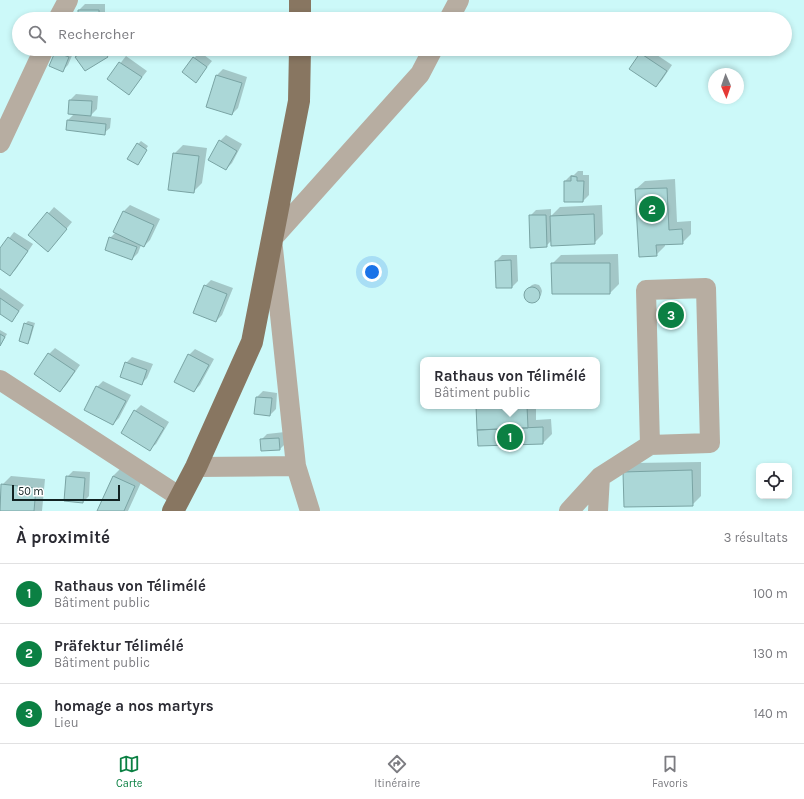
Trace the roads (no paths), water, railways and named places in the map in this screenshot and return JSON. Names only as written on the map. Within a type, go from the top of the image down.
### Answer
[{"type":"main road","points":[[300,0],[300,12]]},
{"type":"main road","points":[[177,504],[196,467],[252,342],[298,101],[300,56]]},
{"type":"street","points":[[453,12],[459,0]]},
{"type":"street","points":[[0,143],[41,56]]},
{"type":"street","points":[[310,511],[296,466],[272,239],[420,74],[429,56]]},
{"type":"street","points":[[569,511],[600,477],[650,445],[710,443],[706,288],[646,290],[650,445]]},
{"type":"street","points":[[0,380],[177,504]]},
{"type":"street","points":[[196,467],[296,466]]},
{"type":"street","points":[[598,511],[600,477]]},
{"type":"place","name":"Präfektur Télimélé","points":[[652,209]]},
{"type":"place","name":"homage a nos martyrs","points":[[671,315]]},
{"type":"place","name":"Rathaus von Télimélé","points":[[510,437]]}]
